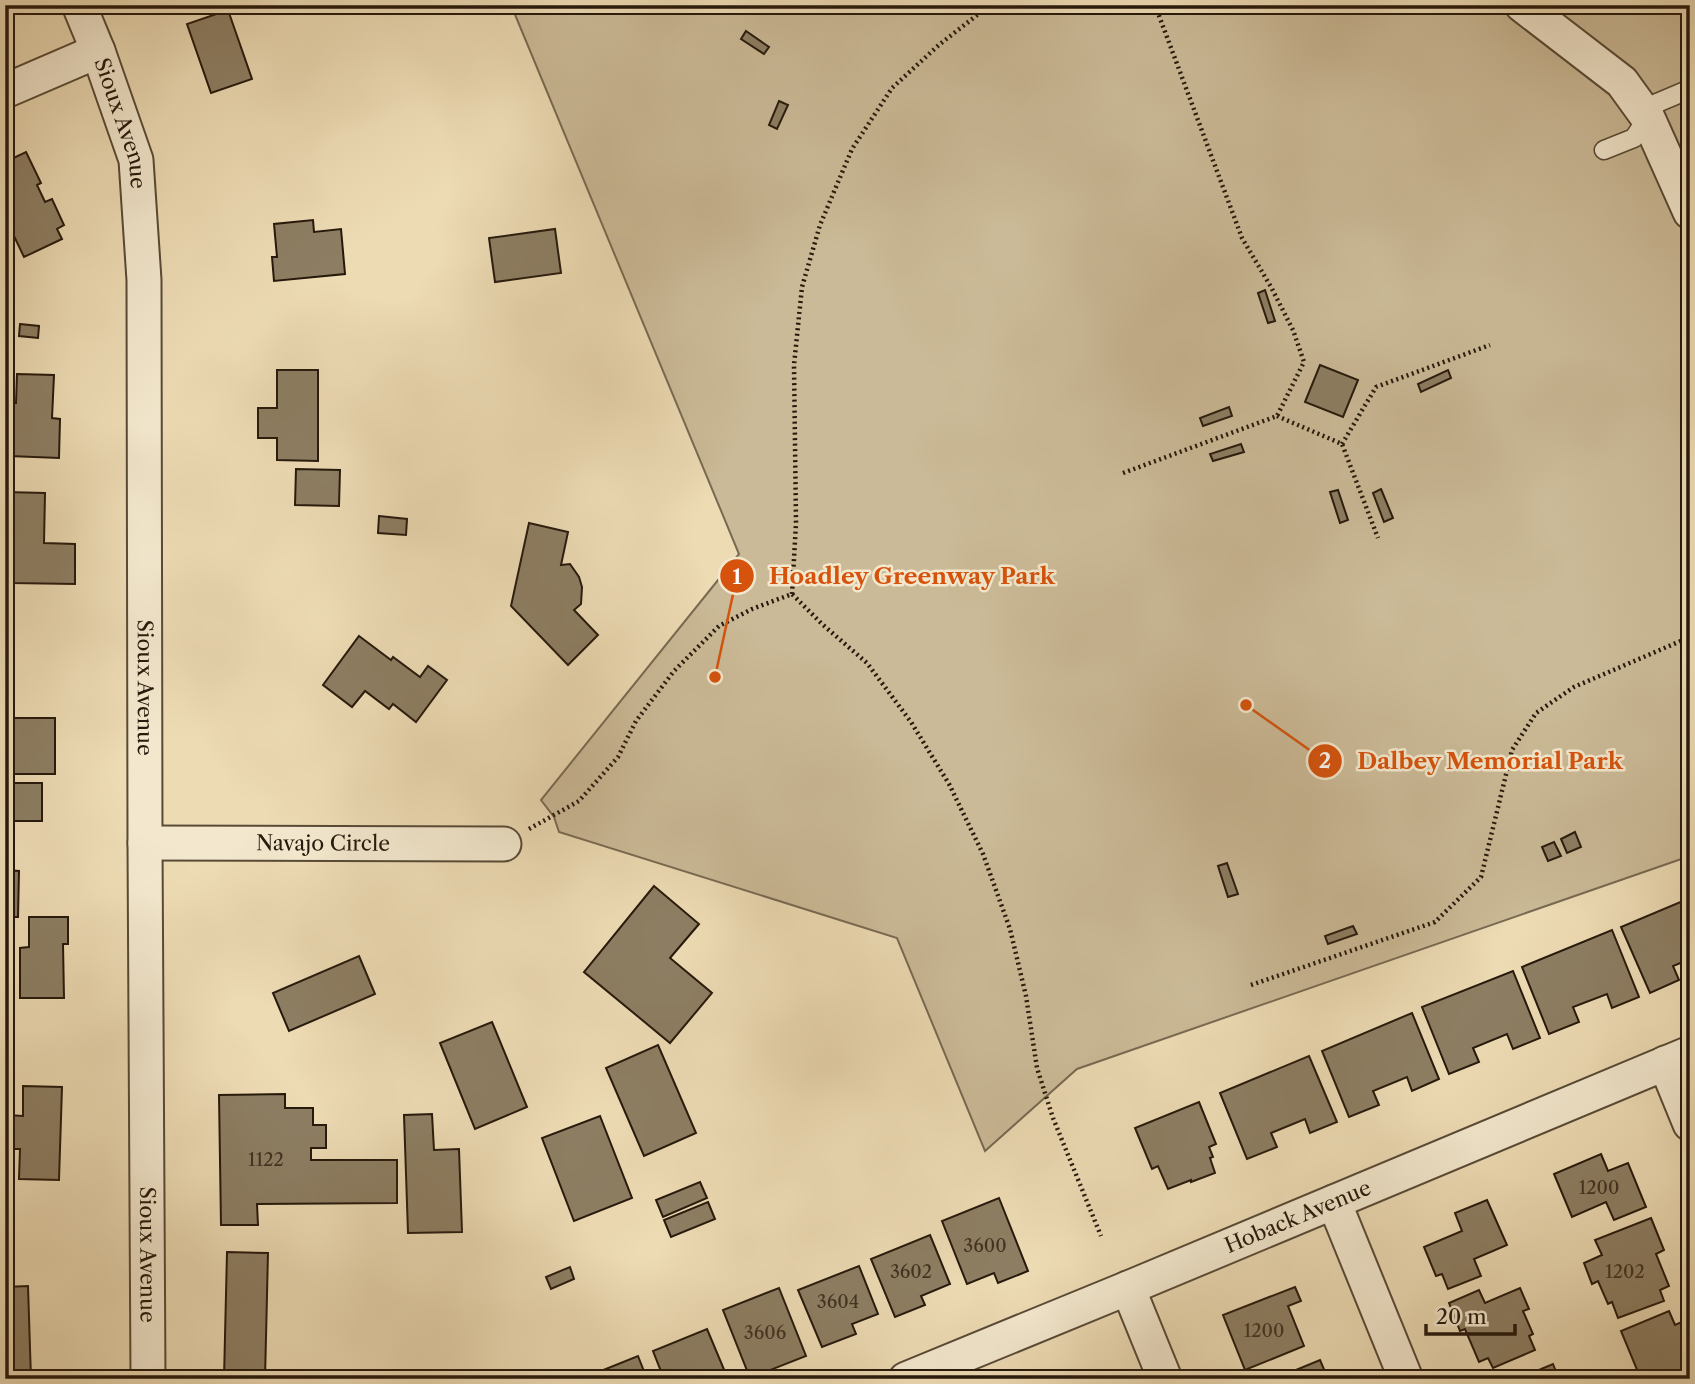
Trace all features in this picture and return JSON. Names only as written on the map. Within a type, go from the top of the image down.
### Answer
[{"type":"street","name":"Sioux Avenue","points":[[79,5],[136,160],[144,280],[148,1379]]},
{"type":"street","points":[[1522,5],[1622,82],[1648,118],[1690,212]]},
{"type":"street","points":[[5,91],[98,51]]},
{"type":"street","name":"Navajo Circle","points":[[145,843],[504,844]]},
{"type":"street","points":[[1678,1058],[1690,1124]]},
{"type":"street","name":"Hoback Avenue","points":[[906,1379],[1678,1058]]},
{"type":"street","points":[[1334,1202],[1406,1379]]},
{"type":"street","points":[[1128,1288],[1165,1379]]},
{"type":"lane","points":[[1604,150],[1633,138],[1657,103],[1690,89]]},
{"type":"path","points":[[990,5],[940,44],[892,88],[852,149],[820,225],[802,287],[794,365],[796,523],[792,594],[867,663],[911,722],[961,807],[983,854],[1010,929],[1026,996],[1037,1068],[1053,1118],[1101,1236]]},
{"type":"path","points":[[1123,473],[1277,416],[1304,362],[1293,330],[1242,238],[1154,5]]},
{"type":"path","points":[[1342,444],[1376,387],[1490,345]]},
{"type":"path","points":[[1277,416],[1342,444],[1378,538]]},
{"type":"path","points":[[504,844],[579,801],[618,757],[636,721],[674,671],[719,626],[792,594]]},
{"type":"path","points":[[1251,985],[1435,922],[1481,877],[1512,750],[1536,713],[1574,687],[1690,637]]},
{"type":"shaded area","points":[[511,5],[1690,5],[1690,856],[1077,1069],[985,1151],[897,938],[559,832],[554,817],[541,800],[739,554]]},
{"type":"building","points":[[228,10],[252,79],[211,93],[187,24]]},
{"type":"building","points":[[746,31],[769,47],[764,54],[741,39]]},
{"type":"building","points":[[779,101],[788,105],[777,129],[769,125]]},
{"type":"building","points":[[26,152],[41,183],[37,185],[45,202],[52,199],[64,225],[57,229],[62,239],[24,257],[14,236],[5,240],[5,162]]},
{"type":"building","points":[[313,220],[314,232],[341,229],[345,274],[274,281],[272,257],[277,257],[274,224]]},
{"type":"building","points":[[555,229],[561,273],[495,282],[489,238]]},
{"type":"building","points":[[1265,290],[1275,321],[1268,323],[1258,293]]},
{"type":"building","points":[[20,324],[39,326],[38,338],[19,336]]},
{"type":"building","points":[[1320,365],[1358,380],[1343,417],[1305,402]]},
{"type":"building","points":[[277,370],[318,370],[318,461],[277,460],[277,438],[258,438],[258,408],[277,408]]},
{"type":"building","points":[[1448,370],[1451,378],[1421,392],[1418,384]]},
{"type":"building","points":[[17,374],[54,375],[52,418],[60,419],[59,458],[9,456],[10,403],[16,403]]},
{"type":"building","points":[[1229,407],[1232,416],[1203,426],[1200,418]]},
{"type":"building","points":[[1241,444],[1244,452],[1213,461],[1210,454]]},
{"type":"building","points":[[296,469],[340,470],[339,506],[295,505]]},
{"type":"building","points":[[1381,489],[1393,518],[1384,522],[1373,493]]},
{"type":"building","points":[[1338,490],[1348,520],[1340,523],[1330,492]]},
{"type":"building","points":[[5,492],[45,493],[44,543],[75,544],[75,584],[11,583],[11,568],[5,568]]},
{"type":"building","points":[[379,516],[407,519],[406,535],[378,533]]},
{"type":"building","points":[[529,523],[568,532],[561,565],[570,564],[582,587],[581,604],[574,610],[598,635],[568,665],[511,606]]},
{"type":"building","points":[[359,636],[420,677],[428,666],[447,680],[416,722],[393,704],[389,709],[365,691],[352,707],[323,685]]},
{"type":"building","points":[[11,718],[55,718],[55,774],[10,774]]},
{"type":"building","points":[[5,783],[42,783],[42,821],[5,821]]},
{"type":"building","points":[[1575,832],[1581,847],[1567,853],[1561,839]]},
{"type":"building","points":[[1554,842],[1561,856],[1548,861],[1542,847]]},
{"type":"building","points":[[1227,863],[1238,894],[1228,897],[1218,866]]},
{"type":"building","points":[[5,870],[19,871],[18,917],[5,917]]},
{"type":"building","points":[[654,886],[699,924],[670,958],[712,993],[670,1043],[584,972]]},
{"type":"building","points":[[1690,898],[1690,959],[1673,966],[1679,980],[1650,993],[1621,927]]},
{"type":"building","points":[[29,917],[68,917],[68,944],[63,944],[64,998],[20,998],[20,948],[29,947]]},
{"type":"building","points":[[1353,926],[1357,934],[1328,944],[1325,936]]},
{"type":"building","points":[[1612,930],[1639,997],[1612,1008],[1607,994],[1573,1007],[1579,1022],[1549,1034],[1522,967]]},
{"type":"building","points":[[359,956],[375,994],[289,1031],[273,993]]},
{"type":"building","points":[[1513,971],[1540,1038],[1513,1049],[1507,1034],[1473,1048],[1479,1062],[1449,1074],[1422,1007]]},
{"type":"building","points":[[1412,1013],[1439,1079],[1412,1091],[1407,1077],[1373,1091],[1379,1105],[1349,1117],[1322,1051]]},
{"type":"building","points":[[492,1022],[527,1107],[475,1129],[440,1043]]},
{"type":"building","points":[[658,1045],[696,1133],[644,1156],[606,1068]]},
{"type":"building","points":[[1309,1056],[1337,1122],[1310,1133],[1305,1119],[1271,1133],[1277,1147],[1247,1159],[1220,1093]]},
{"type":"building","points":[[23,1086],[62,1087],[59,1180],[19,1179],[20,1149],[7,1149],[8,1115],[23,1116]]},
{"type":"building","points":[[285,1094],[285,1108],[313,1108],[313,1125],[326,1125],[326,1148],[311,1148],[311,1160],[397,1160],[397,1203],[257,1204],[258,1225],[221,1225],[219,1095]]},
{"type":"building","points":[[1199,1102],[1216,1144],[1209,1147],[1215,1173],[1168,1189],[1158,1166],[1152,1169],[1135,1128]]},
{"type":"building","points":[[432,1114],[434,1150],[459,1149],[462,1232],[408,1233],[404,1115]]},
{"type":"building","points":[[600,1116],[632,1198],[574,1221],[542,1138]]},
{"type":"building","points":[[1601,1154],[1608,1171],[1628,1163],[1646,1207],[1614,1220],[1606,1202],[1572,1217],[1554,1174]]},
{"type":"building","points":[[700,1182],[707,1198],[663,1217],[656,1200]]},
{"type":"building","points":[[999,1198],[1028,1271],[998,1283],[994,1273],[967,1284],[942,1221]]},
{"type":"building","points":[[1487,1200],[1507,1245],[1474,1259],[1481,1276],[1448,1289],[1442,1274],[1436,1276],[1424,1247],[1462,1231],[1455,1213]]},
{"type":"building","points":[[708,1202],[715,1219],[671,1237],[664,1220]]},
{"type":"building","points":[[1651,1218],[1664,1250],[1656,1254],[1669,1286],[1660,1290],[1664,1301],[1618,1318],[1612,1302],[1608,1304],[1598,1281],[1592,1284],[1584,1263],[1602,1255],[1595,1240]]},
{"type":"building","points":[[930,1235],[950,1284],[921,1296],[925,1305],[895,1317],[871,1259]]},
{"type":"building","points":[[227,1252],[268,1253],[265,1379],[224,1379]]},
{"type":"building","points":[[859,1266],[878,1314],[852,1324],[856,1334],[822,1347],[798,1290]]},
{"type":"building","points":[[570,1267],[574,1279],[551,1289],[546,1277]]},
{"type":"building","points":[[28,1286],[31,1379],[5,1379],[5,1287]]},
{"type":"building","points":[[1295,1287],[1301,1301],[1288,1306],[1304,1346],[1245,1370],[1223,1315]]},
{"type":"building","points":[[779,1288],[806,1356],[750,1378],[723,1310]]},
{"type":"building","points":[[1520,1288],[1529,1309],[1523,1311],[1533,1334],[1529,1336],[1535,1350],[1493,1368],[1488,1358],[1479,1362],[1465,1329],[1460,1331],[1449,1303],[1479,1290],[1485,1303]]},
{"type":"building","points":[[1669,1311],[1675,1325],[1684,1321],[1690,1335],[1690,1379],[1633,1379],[1631,1375],[1638,1372],[1621,1331]]},
{"type":"building","points":[[707,1329],[728,1379],[664,1379],[653,1351]]},
{"type":"building","points":[[638,1356],[647,1379],[581,1379]]},
{"type":"building","points":[[1320,1360],[1328,1379],[1279,1379],[1279,1377]]},
{"type":"building","points":[[1553,1364],[1559,1379],[1517,1379]]},
{"type":"place","name":"Hoadley Greenway Park","points":[[715,677]]},
{"type":"place","name":"Dalbey Memorial Park","points":[[1246,705]]}]
